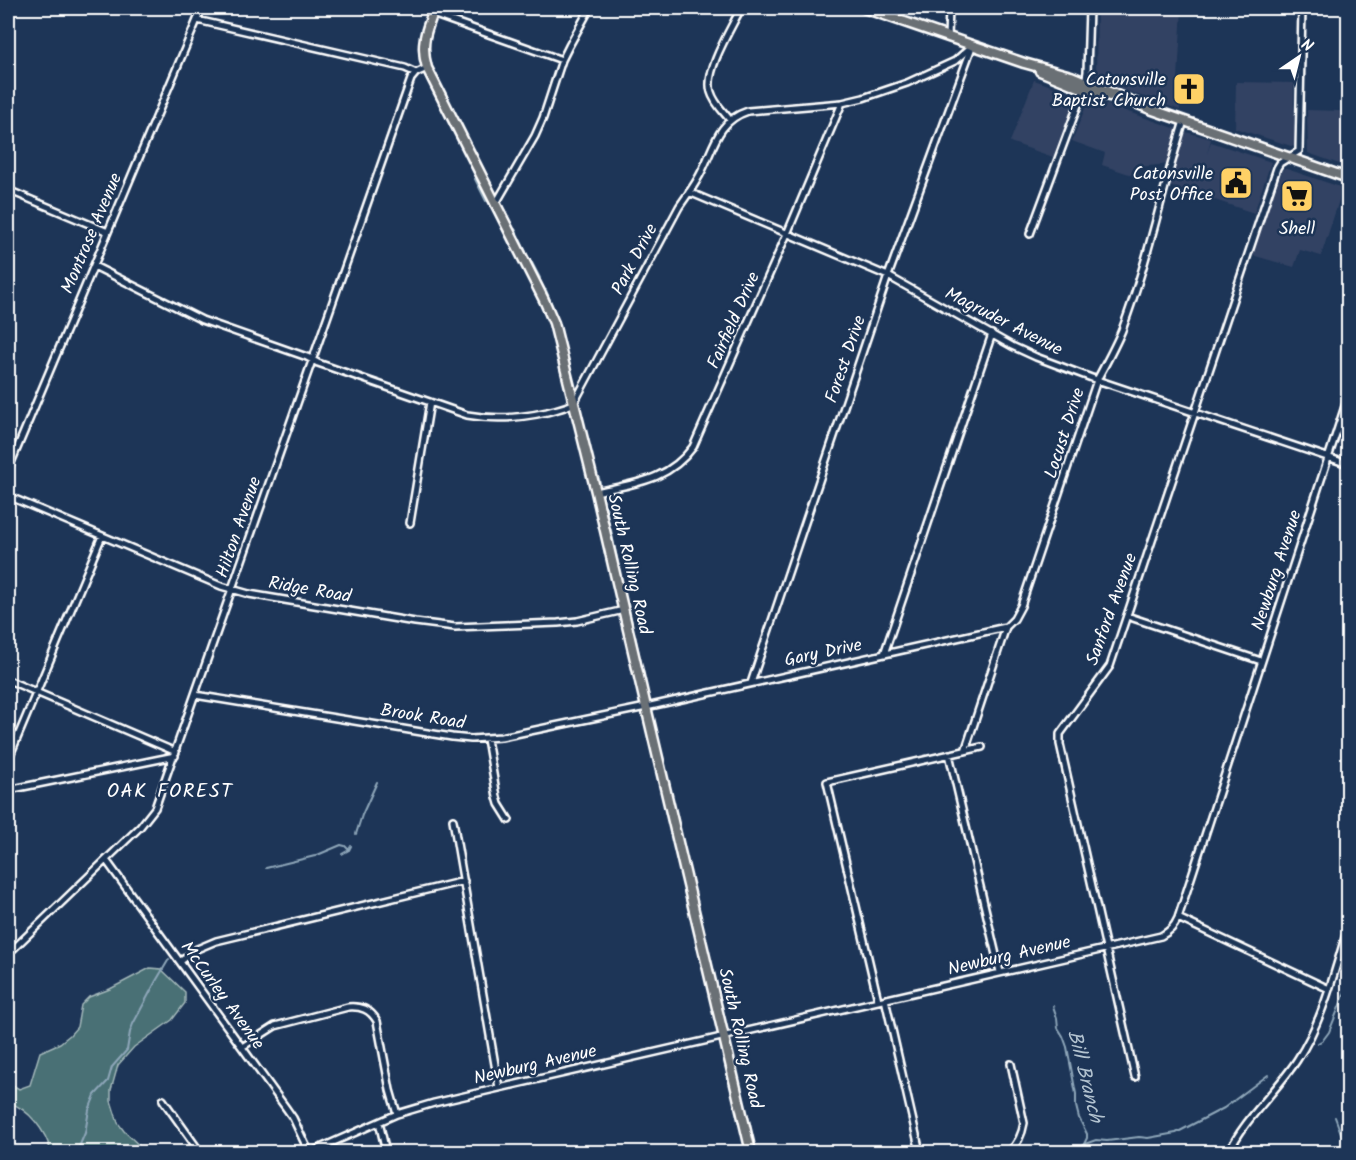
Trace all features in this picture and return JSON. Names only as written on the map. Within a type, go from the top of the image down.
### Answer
[{"type":"main road","points":[[864,8],[972,46],[1060,73],[1084,85],[1348,178]]},
{"type":"main road","name":"South Rolling Road","points":[[433,11],[423,47],[427,68],[551,317],[596,492],[752,1152]]},
{"type":"street","name":"Montrose Avenue","points":[[8,470],[202,8]]},
{"type":"street","points":[[495,205],[535,136],[562,60],[590,8]]},
{"type":"street","points":[[741,8],[714,64],[709,83],[714,99],[730,120],[738,114],[761,109],[842,104],[885,92],[955,61],[972,46]]},
{"type":"street","points":[[948,38],[949,8]]},
{"type":"street","points":[[1030,234],[1084,85],[1087,72],[1089,8]]},
{"type":"street","name":"Sanford Avenue","points":[[1135,1077],[1060,739],[1063,729],[1110,666],[1276,168],[1299,151],[1302,8]]},
{"type":"street","points":[[433,11],[562,60]]},
{"type":"street","points":[[197,20],[405,68],[416,73],[427,68]]},
{"type":"street","name":"Forest Drive","points":[[752,683],[888,276],[972,46]]},
{"type":"street","name":"Hilton Avenue","points":[[8,954],[140,827],[155,808],[411,79],[416,73]]},
{"type":"street","name":"Fairfield Drive","points":[[596,492],[664,474],[686,457],[699,435],[842,104]]},
{"type":"street","name":"Park Drive","points":[[574,403],[679,207],[707,161],[722,128],[730,120]]},
{"type":"street","name":"Locust Drive","points":[[965,751],[1006,627],[1014,619],[1021,606],[1097,380],[1113,351],[1140,278],[1184,121]]},
{"type":"street","points":[[8,190],[108,232]]},
{"type":"street","name":"Magruder Avenue","points":[[689,192],[888,276],[1035,357],[1348,464]]},
{"type":"street","points":[[94,266],[202,320],[467,415],[484,418],[528,416],[567,407],[574,403]]},
{"type":"street","points":[[884,654],[992,334]]},
{"type":"street","name":"Newburg Avenue","points":[[310,1152],[398,1114],[434,1103],[1161,936],[1169,932],[1178,918],[1348,397]]},
{"type":"street","points":[[410,523],[430,402]]},
{"type":"street","name":"Ridge Road","points":[[8,496],[232,590],[455,627],[558,623],[624,610]]},
{"type":"street","points":[[8,760],[102,536]]},
{"type":"street","points":[[1127,616],[1262,661]]},
{"type":"street","name":"Gary Drive","points":[[646,707],[1006,627]]},
{"type":"street","points":[[8,680],[175,754]]},
{"type":"street","name":"Brook Road","points":[[195,695],[452,737],[488,739],[646,707]]},
{"type":"street","points":[[488,739],[497,797],[509,820]]},
{"type":"street","points":[[920,1152],[827,782],[982,747]]},
{"type":"street","points":[[8,790],[175,754]]},
{"type":"street","points":[[949,754],[1000,972]]},
{"type":"street","points":[[453,820],[499,1088]]},
{"type":"street","name":"McCurley Avenue","points":[[106,860],[293,1118],[310,1152]]},
{"type":"street","points":[[181,961],[216,940],[464,881]]},
{"type":"street","points":[[1178,918],[1329,989]]},
{"type":"street","points":[[1229,1152],[1242,1131],[1299,1059],[1329,989],[1348,928]]},
{"type":"street","points":[[242,1047],[275,1026],[348,1007],[363,1007],[374,1015],[377,1021],[390,1090],[398,1114]]},
{"type":"street","points":[[1009,1152],[1018,1142],[1023,1123],[1011,1064]]},
{"type":"street","points":[[163,1100],[200,1152]]},
{"type":"street","points":[[379,1122],[386,1152]]},
{"type":"shaded area","points":[[1097,8],[1182,8],[1178,78],[1180,110],[1096,80]]},
{"type":"shaded area","points":[[1034,80],[1072,93],[1075,99],[1053,157],[1010,142]]},
{"type":"shaded area","points":[[1236,82],[1294,83],[1294,145],[1235,128]]},
{"type":"shaded area","points":[[1091,99],[1177,129],[1168,164],[1138,167],[1135,176],[1102,165],[1105,153],[1072,141],[1088,101]]},
{"type":"shaded area","points":[[1307,110],[1339,111],[1348,114],[1348,167],[1308,153]]},
{"type":"shaded area","points":[[1186,132],[1211,139],[1207,154],[1211,142],[1271,162],[1254,213],[1169,186]]},
{"type":"shaded area","points":[[1283,169],[1343,188],[1321,256],[1300,250],[1294,267],[1252,255]]},
{"type":"green space","points":[[150,968],[161,969],[185,992],[185,1003],[172,1020],[134,1047],[118,1065],[111,1090],[111,1101],[118,1123],[146,1152],[51,1152],[45,1136],[30,1115],[8,1102],[8,1082],[19,1089],[30,1085],[40,1052],[60,1043],[70,1035],[77,1027],[81,1005],[89,997]]},
{"type":"waterway","points":[[475,179],[486,201]]},
{"type":"waterway","points":[[504,209],[511,224]]},
{"type":"waterway","points":[[515,229],[526,252]]},
{"type":"waterway","points":[[530,259],[540,278]]},
{"type":"waterway","points":[[546,290],[554,310]]},
{"type":"waterway","points":[[585,463],[586,470]]},
{"type":"waterway","points":[[588,478],[590,486]]},
{"type":"waterway","points":[[599,478],[600,483]]},
{"type":"waterway","points":[[592,494],[600,529]]},
{"type":"waterway","points":[[606,506],[609,524]]},
{"type":"waterway","points":[[611,530],[619,568]]},
{"type":"waterway","points":[[628,604],[632,624]]},
{"type":"waterway","points":[[634,632],[643,672]]},
{"type":"waterway","points":[[356,834],[377,782]]},
{"type":"waterway","points":[[266,868],[315,856],[341,845],[349,850]]},
{"type":"waterway","points":[[342,854],[351,846]]},
{"type":"waterway","points":[[79,1152],[95,1095],[108,1081],[112,1067],[127,1050],[133,1024],[169,959]]},
{"type":"waterway","points":[[1318,1043],[1329,1032],[1348,985]]},
{"type":"waterway","name":"Bill Branch","points":[[1053,1006],[1058,1028],[1067,1047],[1079,1118],[1087,1134],[1080,1152]]},
{"type":"waterway","points":[[1085,1144],[1096,1140],[1148,1138],[1176,1133],[1224,1108],[1268,1075]]},
{"type":"waterway","points":[[1335,1117],[1348,1152]]},
{"type":"place","name":"Catonsville Baptist Church","points":[[1189,89]]},
{"type":"place","name":"Catonsville Post Office","points":[[1236,183]]},
{"type":"place","name":"Shell","points":[[1297,196]]},
{"type":"district","name":"OAK FOREST","points":[[170,790]]}]
